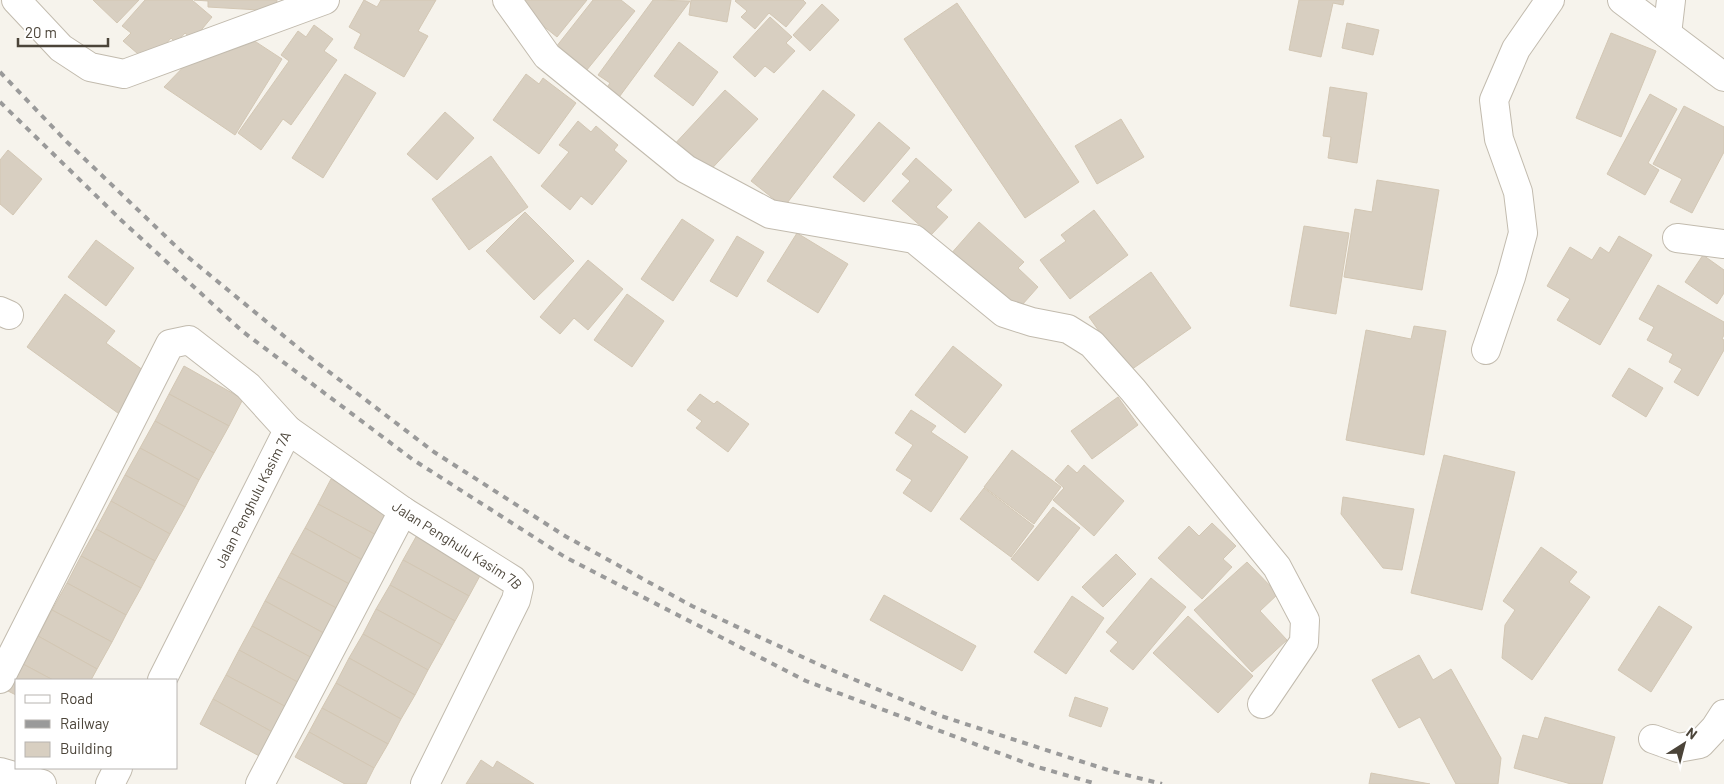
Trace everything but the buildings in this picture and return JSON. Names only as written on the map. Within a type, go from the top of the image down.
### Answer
[{"type":"street","points":[[16,0],[61,48],[90,67],[124,74],[325,0]]},
{"type":"street","points":[[507,0],[547,56],[686,169],[770,214],[914,239],[1004,313],[1032,322],[1068,329],[1092,344],[1133,390],[1277,566],[1305,620],[1304,642],[1262,704]]},
{"type":"street","points":[[1486,350],[1511,277],[1522,233],[1518,192],[1499,140],[1494,100],[1516,49],[1550,0]]},
{"type":"street","points":[[1622,0],[1724,77]]},
{"type":"street","points":[[1667,34],[1671,0]]},
{"type":"street","points":[[1677,238],[1724,244]]},
{"type":"street","name":"Jalan Penghulu Kasim 7A","points":[[0,680],[170,344],[189,340],[248,386],[288,430],[163,679]]},
{"type":"street","name":"Jalan Penghulu Kasim 7B","points":[[288,430],[403,511],[514,580],[518,587],[516,600],[425,784]]},
{"type":"street","points":[[260,784],[403,511]]},
{"type":"street","points":[[1653,739],[1678,748],[1700,744],[1715,728],[1724,714]]},
{"type":"street","points":[[110,784],[118,769]]},
{"type":"street","points":[[0,772],[42,784]]},
{"type":"railway","points":[[0,72],[67,142],[183,253],[307,355],[434,452],[565,536],[692,606],[820,665],[941,716],[1111,771],[1162,784]]},
{"type":"railway","points":[[0,102],[121,220],[242,331],[412,459],[565,557],[806,681],[1034,766],[1097,784]]}]
